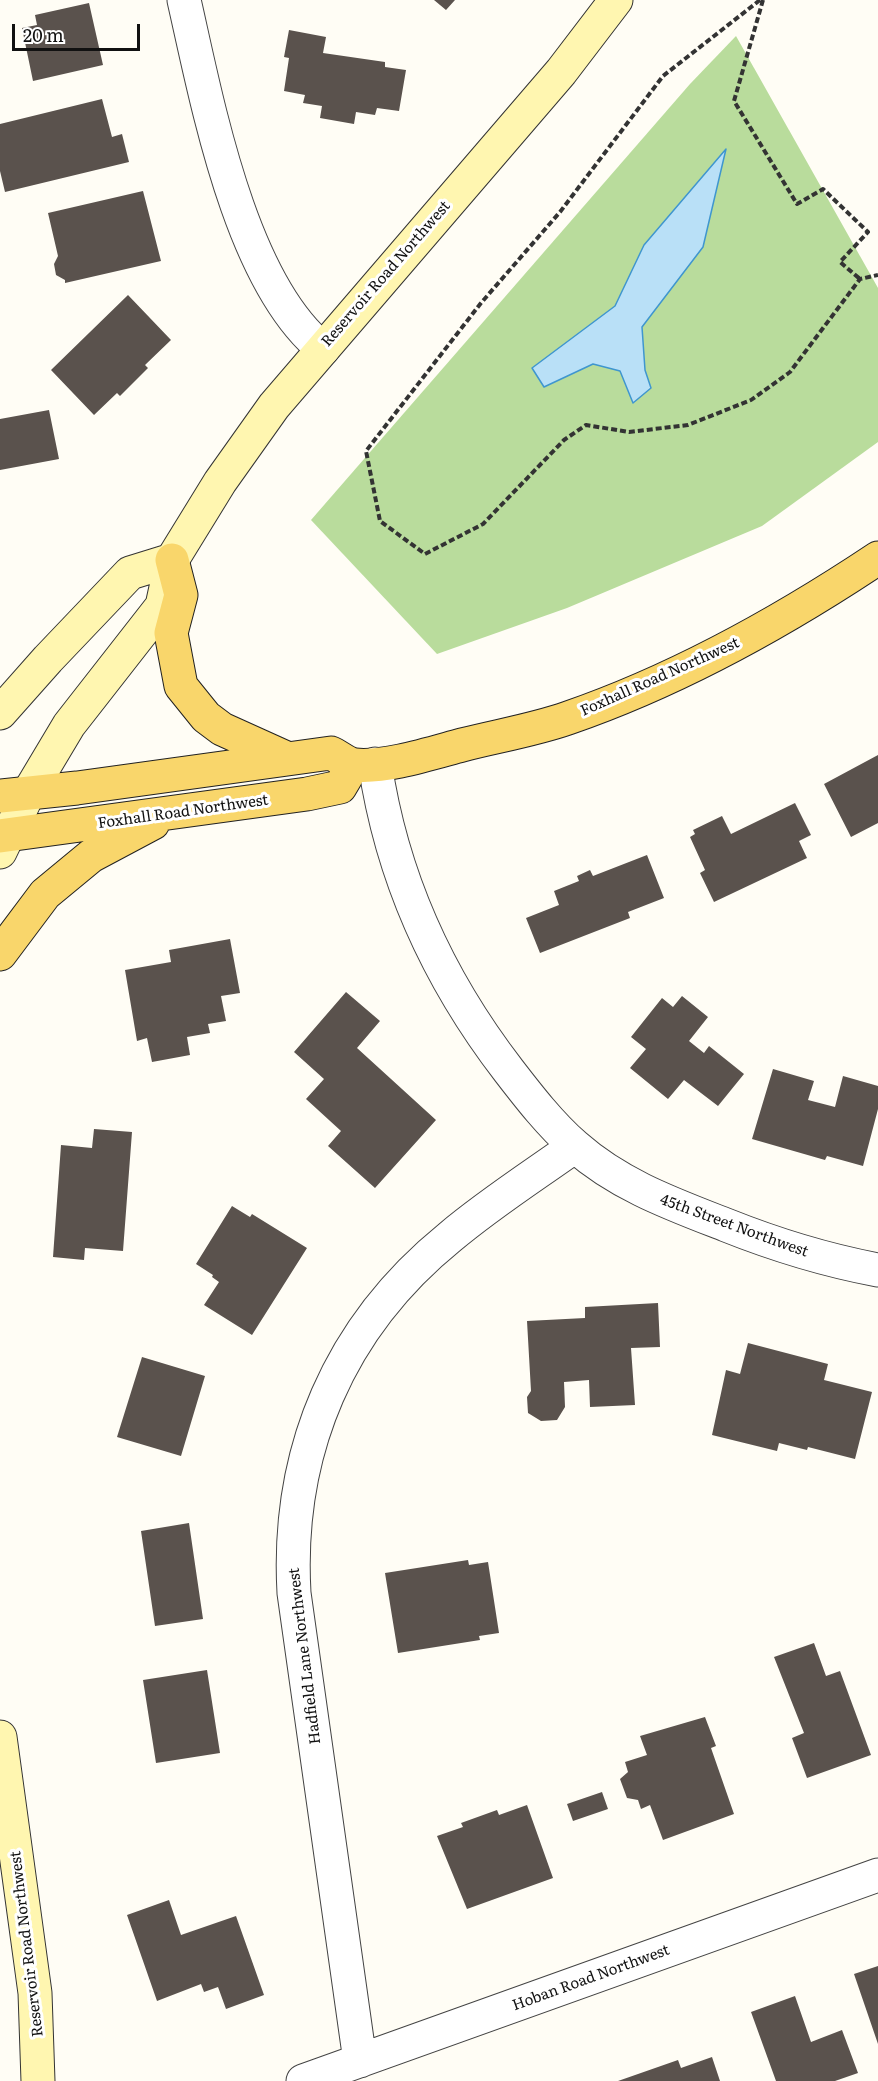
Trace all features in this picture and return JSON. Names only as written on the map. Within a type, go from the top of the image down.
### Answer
[{"type":"main road","name":"Reservoir Road Northwest","points":[[3,841],[15,794],[162,606],[172,560],[220,482],[274,406],[561,72],[616,0]]},
{"type":"main road","name":"Foxhall Road Northwest","points":[[3,841],[340,787],[364,764],[428,754],[566,719],[619,699],[731,646],[809,602],[878,558]]},
{"type":"main road","points":[[0,714],[48,659],[130,573],[172,560],[181,595],[171,633],[181,686],[206,717],[222,729],[288,758]]},
{"type":"main road","points":[[15,794],[331,753],[364,764]]},
{"type":"main road","points":[[0,954],[50,889],[92,856],[171,814]]},
{"type":"main road","name":"Reservoir Road Northwest","points":[[0,1737],[35,1993],[38,2081]]},
{"type":"street","points":[[184,0],[212,119],[257,253],[276,295],[297,325],[323,349]]},
{"type":"street","name":"45th Street Northwest","points":[[364,764],[382,809],[395,862],[436,962],[479,1032],[534,1103],[575,1146],[622,1179],[682,1210],[782,1247],[878,1270]]},
{"type":"street","name":"Hadfield Lane Northwest","points":[[360,2061],[294,1593],[294,1527],[302,1473],[311,1438],[330,1387],[362,1330],[389,1296],[450,1236],[575,1146]]},
{"type":"street","name":"Hoban Road Northwest","points":[[303,2081],[878,1875]]},
{"type":"path","points":[[761,0],[734,100],[797,204],[823,189],[868,232],[840,262],[860,279]]},
{"type":"path","points":[[761,0],[663,76],[560,212],[481,303],[366,451],[380,521],[425,554],[483,524],[564,440],[586,425],[629,432],[687,425],[751,400],[790,372],[860,279],[878,275]]},
{"type":"green space","points":[[736,36],[878,288],[878,442],[762,526],[567,608],[437,654],[311,520],[690,84]]},
{"type":"water","points":[[726,149],[703,247],[642,327],[645,370],[651,388],[633,403],[620,371],[593,364],[544,387],[532,368],[615,306],[644,245]]},
{"type":"building","points":[[434,0],[455,0],[446,10]]},
{"type":"building","points":[[89,3],[103,65],[33,81],[22,28],[37,25],[35,15]]},
{"type":"building","points":[[289,30],[326,37],[323,53],[385,62],[385,67],[406,70],[399,111],[377,108],[375,115],[356,112],[354,124],[320,118],[322,106],[303,103],[305,95],[284,91],[289,58],[284,57]]},
{"type":"building","points":[[102,99],[112,137],[122,134],[129,162],[5,192],[0,171],[0,124]]},
{"type":"building","points":[[143,191],[161,261],[65,283],[65,280],[56,275],[54,264],[58,256],[48,213]]},
{"type":"building","points":[[128,295],[171,340],[145,365],[148,368],[120,396],[117,393],[94,415],[51,370]]},
{"type":"building","points":[[49,410],[59,459],[0,470],[0,419]]},
{"type":"building","points":[[878,755],[878,823],[851,837],[824,784]]},
{"type":"building","points":[[795,803],[811,835],[799,841],[807,858],[714,902],[700,873],[705,870],[690,837],[695,834],[693,830],[722,816],[731,834]]},
{"type":"building","points":[[647,855],[664,898],[628,912],[630,918],[540,953],[526,918],[559,905],[554,891],[579,881],[577,876],[590,870],[593,876]]},
{"type":"building","points":[[230,939],[240,993],[221,996],[226,1021],[208,1024],[210,1033],[187,1037],[190,1055],[152,1062],[147,1038],[137,1041],[125,970],[171,962],[169,950]]},
{"type":"building","points":[[346,992],[380,1021],[357,1048],[436,1120],[375,1188],[328,1146],[341,1131],[306,1099],[324,1079],[294,1052]]},
{"type":"building","points":[[682,996],[708,1017],[689,1041],[704,1053],[709,1046],[744,1074],[718,1106],[684,1080],[668,1099],[630,1068],[646,1049],[631,1037],[662,998],[673,1007]]},
{"type":"building","points":[[773,1069],[814,1081],[808,1100],[835,1107],[843,1076],[878,1086],[878,1109],[863,1166],[827,1156],[825,1160],[752,1139]]},
{"type":"building","points":[[94,1129],[132,1132],[123,1251],[85,1248],[84,1260],[53,1257],[61,1145],[92,1148]]},
{"type":"building","points":[[232,1206],[250,1217],[252,1214],[307,1248],[252,1335],[204,1305],[219,1282],[212,1277],[213,1275],[196,1264]]},
{"type":"building","points":[[658,1303],[660,1347],[631,1348],[635,1405],[590,1407],[589,1380],[564,1382],[565,1407],[557,1420],[541,1421],[528,1413],[527,1397],[531,1391],[527,1321],[585,1318],[585,1307]]},
{"type":"building","points":[[748,1343],[828,1364],[824,1380],[872,1392],[855,1459],[808,1447],[807,1450],[779,1443],[777,1451],[712,1435],[726,1370],[740,1374]]},
{"type":"building","points":[[142,1357],[205,1376],[181,1456],[117,1437]]},
{"type":"building","points":[[189,1523],[203,1619],[155,1626],[141,1531]]},
{"type":"building","points":[[468,1560],[469,1565],[488,1562],[499,1633],[479,1636],[480,1640],[398,1653],[385,1573]]},
{"type":"building","points":[[814,1643],[826,1676],[840,1671],[871,1755],[807,1778],[792,1738],[804,1733],[774,1657]]},
{"type":"building","points":[[207,1670],[220,1753],[156,1763],[143,1680]]},
{"type":"building","points":[[705,1717],[716,1746],[711,1748],[734,1814],[663,1840],[650,1805],[641,1809],[638,1800],[627,1798],[620,1779],[628,1772],[625,1762],[647,1755],[640,1736]]},
{"type":"building","points":[[602,1792],[608,1809],[573,1821],[567,1804]]},
{"type":"building","points":[[527,1805],[553,1878],[467,1909],[437,1836],[463,1827],[461,1823],[497,1810],[499,1815]]},
{"type":"building","points":[[169,1900],[181,1935],[236,1916],[264,1995],[226,2009],[218,1987],[204,1992],[201,1984],[157,2001],[127,1915]]},
{"type":"building","points":[[878,1966],[878,2044],[854,1974]]},
{"type":"building","points":[[795,1996],[811,2042],[842,2030],[858,2073],[835,2081],[776,2081],[751,2012]]},
{"type":"building","points":[[712,2057],[720,2081],[618,2081],[678,2060],[681,2068]]}]
